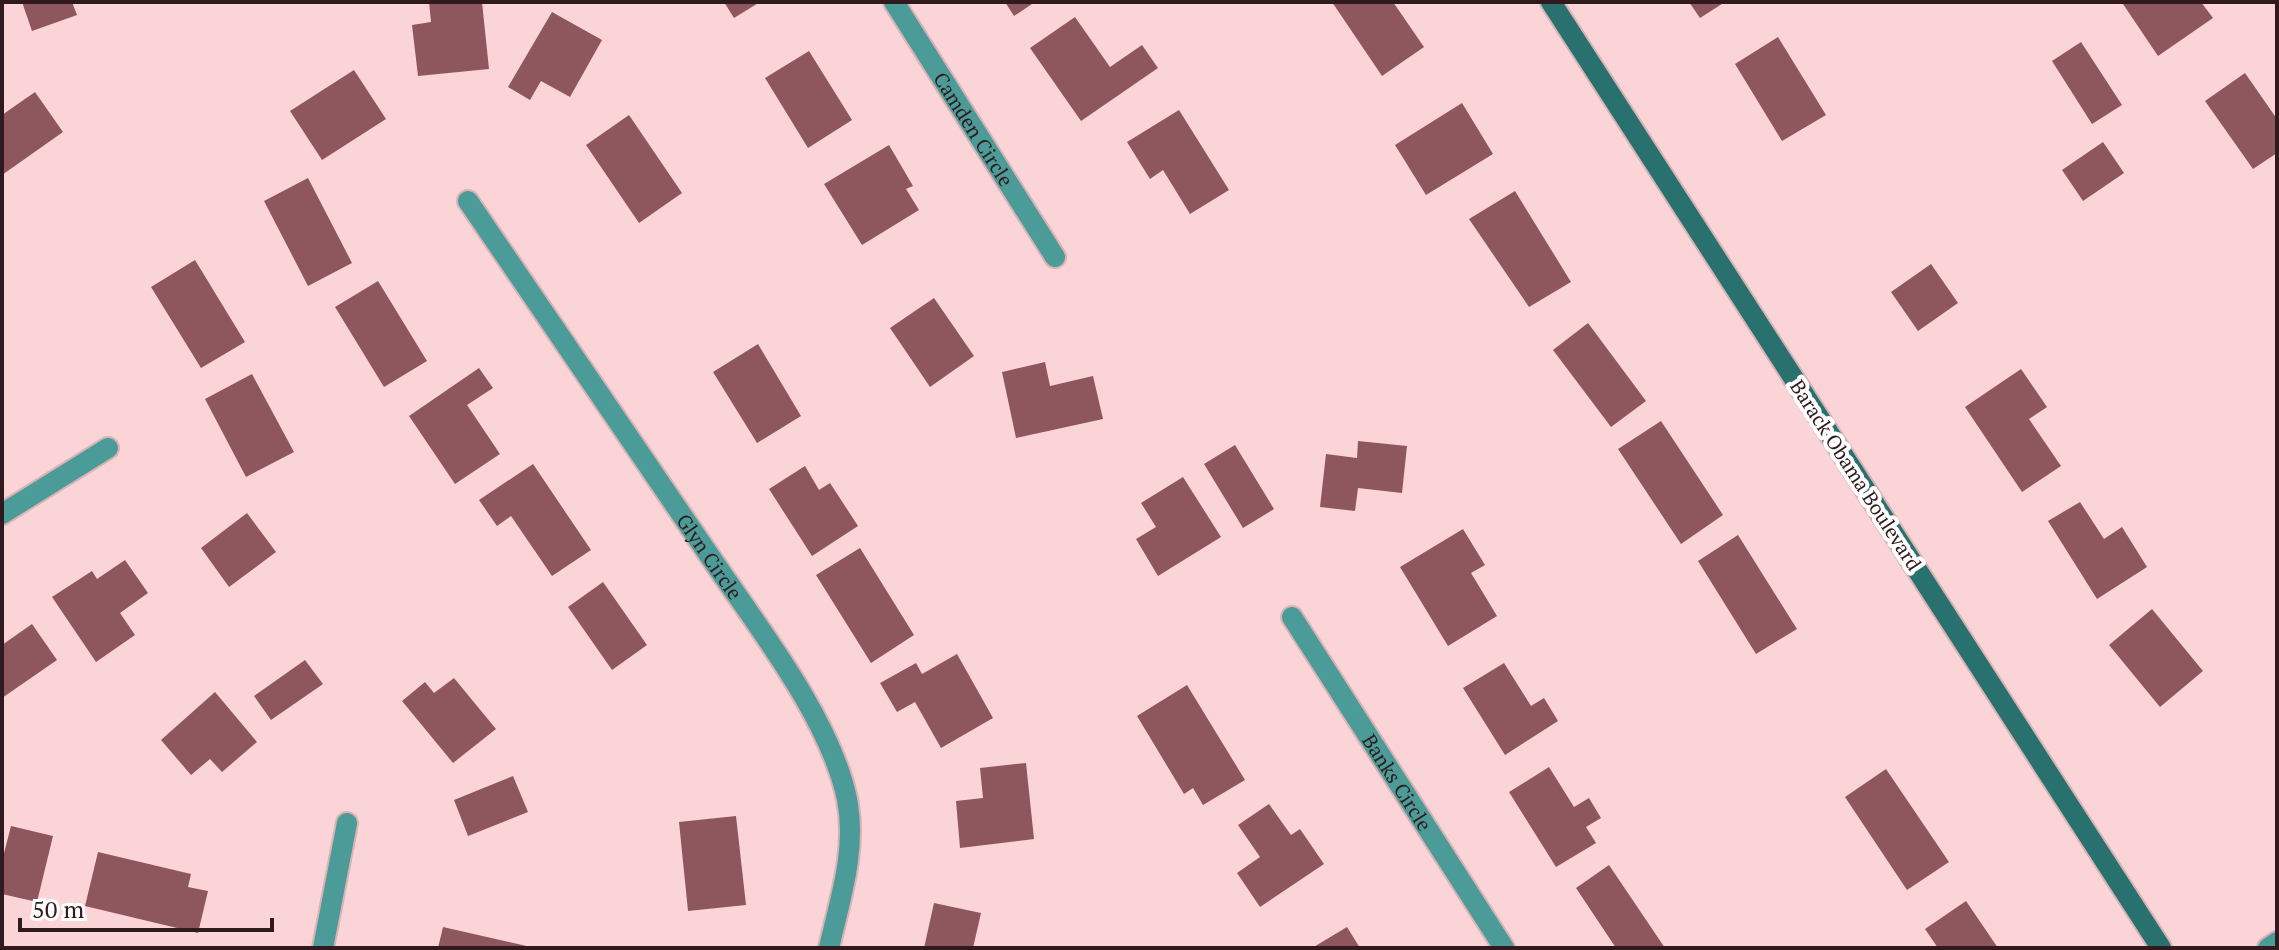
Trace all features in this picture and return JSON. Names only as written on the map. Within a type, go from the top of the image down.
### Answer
[{"type":"main road","name":"Barack Obama Boulevard","points":[[1551,2],[2161,948]]},
{"type":"street","name":"Camden Circle","points":[[894,2],[1055,257]]},
{"type":"street","name":"Glyn Circle","points":[[468,201],[768,642],[817,723],[835,761],[847,800],[851,852],[829,948]]},
{"type":"street","points":[[2,514],[108,448]]},
{"type":"street","name":"Banks Circle","points":[[1292,617],[1504,948]]},
{"type":"street","points":[[323,948],[347,823]]},
{"type":"street","points":[[2268,948],[2277,942]]},
{"type":"building","points":[[22,2],[72,2],[77,15],[32,31]]},
{"type":"building","points":[[429,2],[482,2],[489,69],[418,76],[412,25],[431,22]]},
{"type":"building","points":[[724,2],[760,2],[734,18]]},
{"type":"building","points":[[1005,2],[1035,2],[1014,16]]},
{"type":"building","points":[[1332,2],[1393,2],[1424,47],[1382,76]]},
{"type":"building","points":[[1689,2],[1725,2],[1700,18]]},
{"type":"building","points":[[2201,2],[2213,18],[2158,56],[2123,4]]},
{"type":"building","points":[[552,12],[602,40],[570,97],[541,81],[530,100],[508,87]]},
{"type":"building","points":[[1075,17],[1110,67],[1142,45],[1158,68],[1081,121],[1030,48]]},
{"type":"building","points":[[1778,37],[1826,115],[1782,141],[1735,64]]},
{"type":"building","points":[[2081,42],[2122,105],[2092,124],[2052,61]]},
{"type":"building","points":[[809,51],[852,120],[808,148],[765,78]]},
{"type":"building","points":[[354,70],[386,119],[322,160],[290,111]]},
{"type":"building","points":[[2245,73],[2277,119],[2277,153],[2253,169],[2205,101]]},
{"type":"building","points":[[35,92],[63,132],[2,175],[2,115]]},
{"type":"building","points":[[1462,103],[1493,154],[1426,195],[1395,145]]},
{"type":"building","points":[[1179,110],[1229,190],[1190,214],[1163,170],[1150,179],[1127,142]]},
{"type":"building","points":[[629,115],[682,193],[639,223],[586,145]]},
{"type":"building","points":[[2103,142],[2124,173],[2083,201],[2062,170]]},
{"type":"building","points":[[889,145],[913,186],[906,189],[919,210],[862,245],[824,184]]},
{"type":"building","points":[[308,178],[352,263],[308,286],[264,201]]},
{"type":"building","points":[[1515,191],[1571,282],[1529,307],[1469,219]]},
{"type":"building","points":[[195,260],[245,342],[201,368],[151,287]]},
{"type":"building","points":[[1931,264],[1958,303],[1918,331],[1891,292]]},
{"type":"building","points":[[378,281],[427,361],[384,387],[335,307]]},
{"type":"building","points":[[934,298],[974,356],[930,387],[890,328]]},
{"type":"building","points":[[1588,323],[1646,401],[1611,427],[1553,350]]},
{"type":"building","points":[[758,344],[801,416],[757,443],[713,372]]},
{"type":"building","points":[[1045,362],[1050,386],[1093,376],[1103,419],[1016,438],[1002,372]]},
{"type":"building","points":[[479,368],[493,388],[467,405],[500,454],[455,484],[409,416]]},
{"type":"building","points":[[2021,369],[2047,407],[2029,419],[2061,466],[2022,492],[1965,407]]},
{"type":"building","points":[[252,374],[294,452],[246,477],[205,399]]},
{"type":"building","points":[[1661,421],[1723,515],[1681,544],[1618,449]]},
{"type":"building","points":[[1358,441],[1407,446],[1402,493],[1358,488],[1355,511],[1320,507],[1326,454],[1357,458]]},
{"type":"building","points":[[1235,445],[1274,509],[1243,528],[1204,464]]},
{"type":"building","points":[[533,464],[591,550],[552,576],[511,516],[497,526],[479,500]]},
{"type":"building","points":[[805,466],[819,490],[830,483],[858,526],[812,556],[769,489]]},
{"type":"building","points":[[1183,477],[1221,537],[1158,576],[1136,539],[1156,527],[1141,503]]},
{"type":"building","points":[[2080,502],[2104,539],[2122,527],[2147,567],[2097,599],[2048,521]]},
{"type":"building","points":[[247,513],[276,552],[229,587],[201,548]]},
{"type":"building","points":[[1463,529],[1485,565],[1471,573],[1497,616],[1448,646],[1400,567]]},
{"type":"building","points":[[1738,535],[1797,629],[1756,654],[1698,561]]},
{"type":"building","points":[[860,548],[914,635],[871,663],[816,575]]},
{"type":"building","points":[[125,560],[148,593],[120,613],[135,635],[96,662],[52,597],[92,571],[97,579]]},
{"type":"building","points":[[603,582],[647,645],[612,670],[568,607]]},
{"type":"building","points":[[2152,609],[2203,671],[2160,707],[2109,645]]},
{"type":"building","points":[[32,624],[57,660],[2,698],[2,645]]},
{"type":"building","points":[[957,654],[993,718],[941,748],[915,702],[897,712],[880,683],[916,663],[922,674]]},
{"type":"building","points":[[305,660],[323,684],[271,720],[254,696]]},
{"type":"building","points":[[1504,663],[1531,706],[1544,698],[1558,721],[1505,755],[1463,688]]},
{"type":"building","points":[[454,678],[496,729],[453,763],[402,701],[425,682],[434,693]]},
{"type":"building","points":[[1187,685],[1245,780],[1203,805],[1193,788],[1184,794],[1137,716]]},
{"type":"building","points":[[215,692],[257,742],[222,772],[210,759],[191,775],[161,740]]},
{"type":"building","points":[[1026,763],[1034,839],[960,848],[956,801],[983,798],[980,768]]},
{"type":"building","points":[[1549,767],[1574,807],[1589,798],[1601,818],[1586,827],[1596,843],[1556,867],[1509,792]]},
{"type":"building","points":[[1886,769],[1949,862],[1907,890],[1845,797]]},
{"type":"building","points":[[513,776],[528,812],[468,836],[454,800]]},
{"type":"building","points":[[1269,804],[1291,835],[1300,829],[1324,864],[1260,907],[1237,873],[1260,857],[1238,825]]},
{"type":"building","points":[[736,816],[746,905],[688,911],[679,822]]},
{"type":"building","points":[[11,826],[53,836],[37,902],[2,894],[2,861]]},
{"type":"building","points":[[98,852],[191,874],[188,887],[208,891],[198,933],[85,906]]},
{"type":"building","points":[[1609,865],[1665,948],[1616,948],[1576,888]]},
{"type":"building","points":[[1966,901],[1998,948],[1938,948],[1925,929]]},
{"type":"building","points":[[934,903],[981,913],[973,948],[924,948]]},
{"type":"building","points":[[443,927],[531,947],[531,948],[438,948]]},
{"type":"building","points":[[1347,927],[1360,948],[1312,948]]}]
